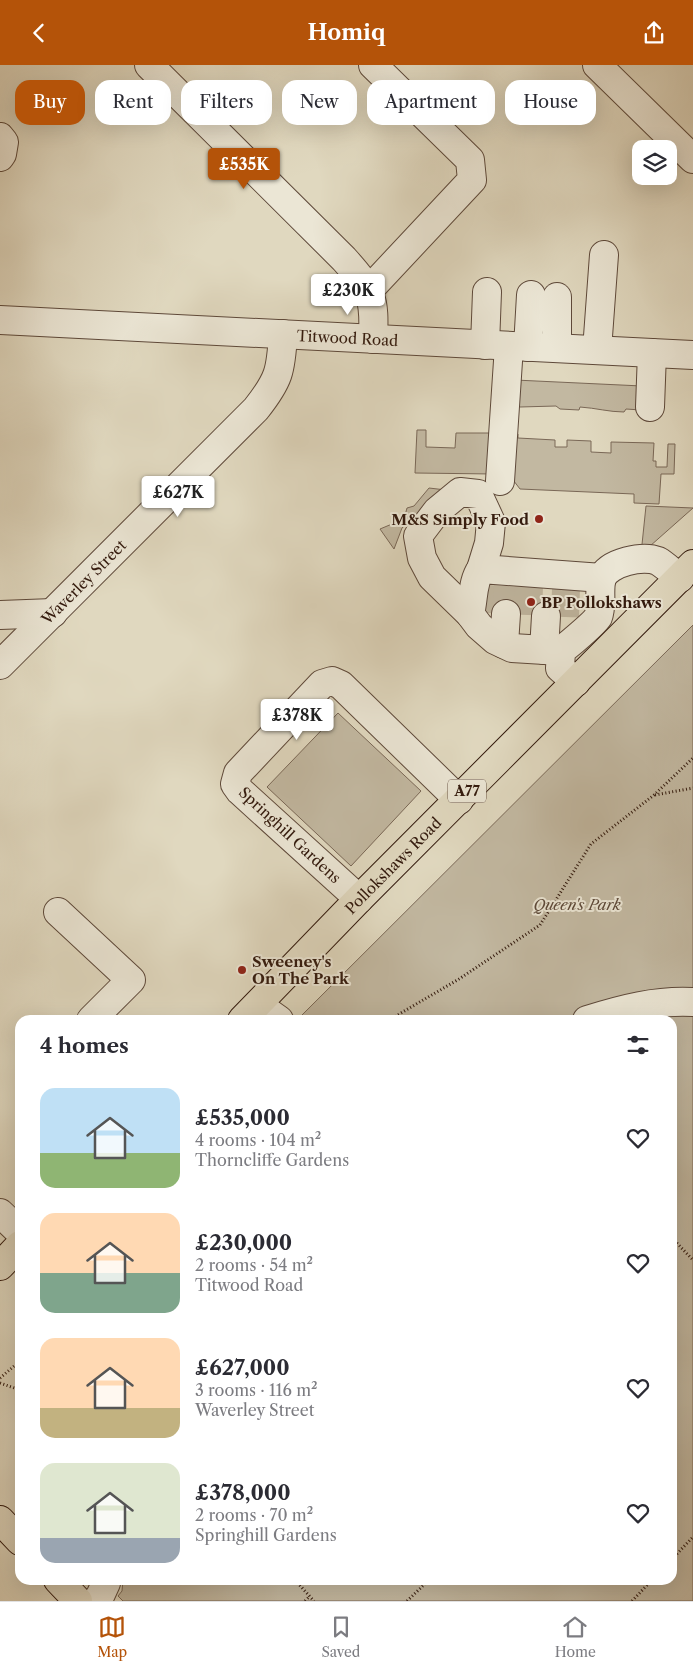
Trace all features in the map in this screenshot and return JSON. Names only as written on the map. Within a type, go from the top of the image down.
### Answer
[{"type":"main road","name":"Pollokshaws Road","points":[[260,1015],[359,899],[686,571]]},
{"type":"main road","points":[[0,1266],[15,1250]]},
{"type":"main road","points":[[63,1585],[78,1601]]},
{"type":"street","points":[[149,65],[361,277],[369,290],[374,312],[373,339]]},
{"type":"street","points":[[369,290],[472,180],[470,160],[373,65]]},
{"type":"street","points":[[597,65],[693,159]]},
{"type":"street","points":[[0,137],[4,142],[0,157]]},
{"type":"street","points":[[598,350],[604,255]]},
{"type":"street","points":[[487,292],[507,346],[500,481]]},
{"type":"street","points":[[507,346],[544,296],[557,348]]},
{"type":"street","name":"Titwood Road","points":[[0,320],[693,355]]},
{"type":"street","name":"Waverley Street","points":[[0,665],[256,409],[271,390],[278,375],[282,356],[283,335]]},
{"type":"street","points":[[650,407],[652,353]]},
{"type":"street","points":[[524,578],[489,543],[491,522],[478,494],[460,493],[437,511],[418,537],[422,558],[432,577],[524,630],[576,682]]},
{"type":"street","points":[[602,578],[475,578],[473,602],[524,630],[598,617],[602,578],[607,572],[625,561],[642,558],[658,561],[686,571]]},
{"type":"street","points":[[0,615],[53,613]]},
{"type":"street","name":"Springhill Gardens","points":[[359,899],[240,791],[235,784],[238,773],[322,684],[332,681],[340,685],[459,799]]},
{"type":"street","points":[[58,912],[131,980],[96,1015]]},
{"type":"street","points":[[606,1015],[639,1006],[693,1002]]},
{"type":"street","points":[[0,1213],[15,1227]]},
{"type":"path","points":[[398,1015],[459,979],[540,925],[592,844],[654,795],[693,758]]},
{"type":"path","points":[[654,795],[693,788]]},
{"type":"path","points":[[677,1242],[693,1260]]},
{"type":"path","points":[[0,1378],[15,1365]]},
{"type":"path","points":[[0,1383],[15,1388]]},
{"type":"path","points":[[677,1554],[693,1537]]},
{"type":"path","points":[[300,1585],[314,1601]]},
{"type":"path","points":[[407,1601],[424,1585]]},
{"type":"path","points":[[632,1601],[647,1585]]},
{"type":"path","points":[[305,1601],[310,1596]]},
{"type":"green space","points":[[515,380],[642,386],[641,410],[626,409],[624,412],[580,407],[579,410],[560,409],[556,406],[520,407],[516,404]]},
{"type":"green space","points":[[417,430],[426,430],[426,447],[455,448],[456,433],[489,433],[493,474],[415,473]]},
{"type":"green space","points":[[511,434],[518,434],[518,438],[555,440],[555,447],[567,447],[567,440],[591,441],[591,452],[611,453],[611,442],[654,443],[653,461],[656,461],[656,467],[667,467],[668,444],[675,444],[674,474],[661,474],[659,504],[634,503],[634,494],[520,489],[510,476]]},
{"type":"green space","points":[[429,488],[446,490],[402,528],[394,549],[380,529],[404,519],[407,508],[414,506]]},
{"type":"green space","points":[[646,506],[693,508],[641,554]]},
{"type":"green space","name":"Queen's Park","points":[[693,625],[693,1601],[123,1601],[118,1596],[122,1591],[123,1585],[677,1585],[677,1015],[302,1015]]},
{"type":"green space","points":[[338,713],[421,791],[351,866],[267,787]]},
{"type":"tunnel","points":[[487,613],[489,584]]},
{"type":"tunnel","points":[[506,614],[508,584]]},
{"type":"tunnel","points":[[528,615],[529,586]]},
{"type":"tunnel","points":[[565,617],[566,588]]},
{"type":"place","name":"M&S Simply Food","points":[[539,519]]},
{"type":"place","name":"BP Pollokshaws","points":[[531,602]]},
{"type":"place","name":"Sweeney's On The Park","points":[[242,970]]}]
